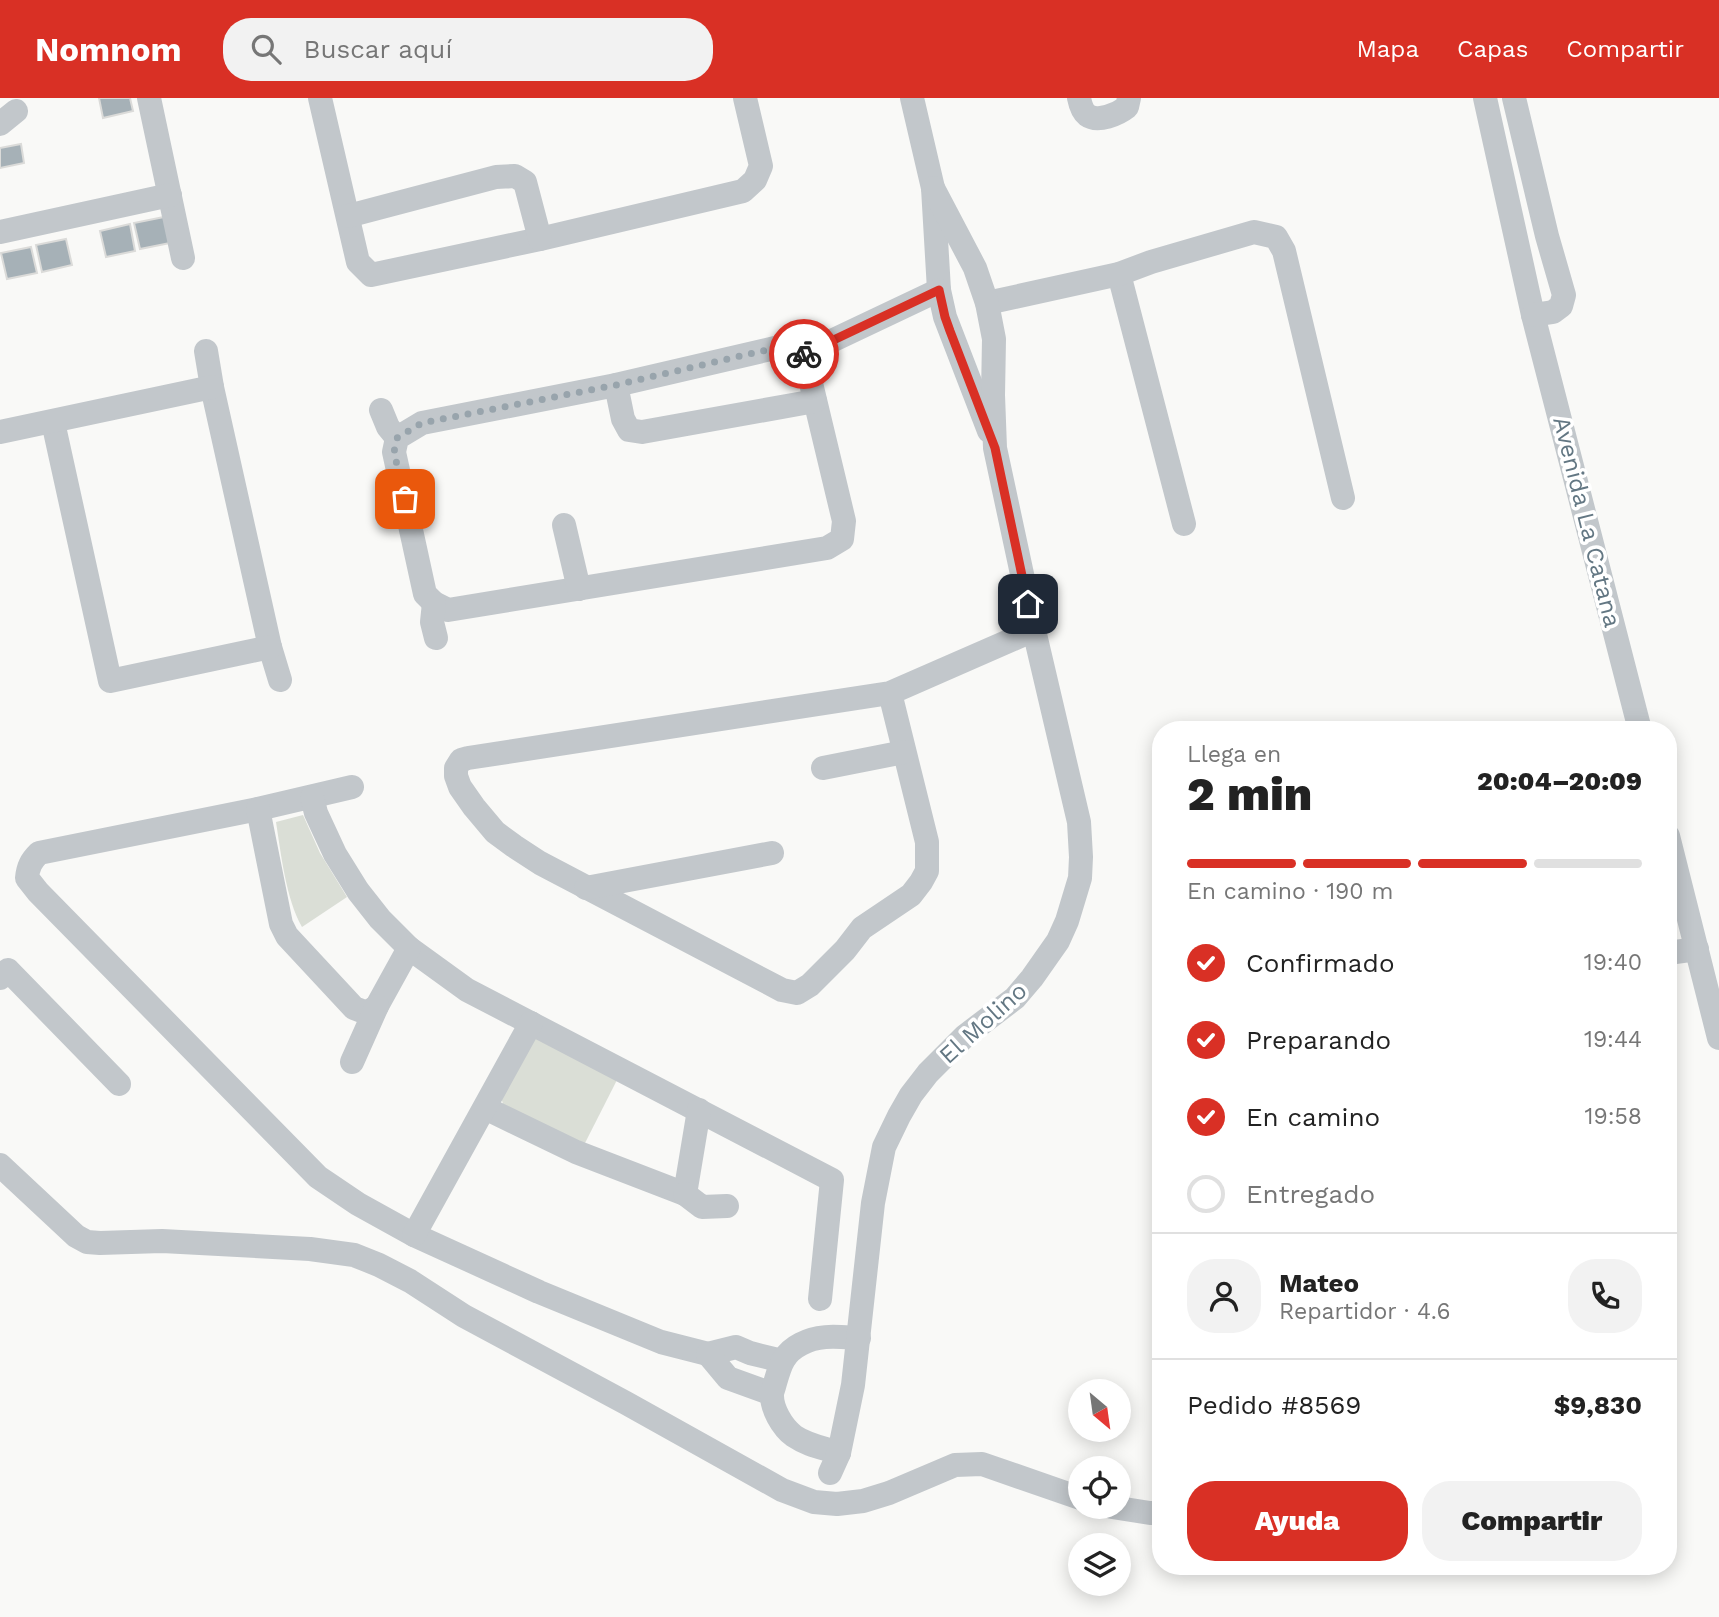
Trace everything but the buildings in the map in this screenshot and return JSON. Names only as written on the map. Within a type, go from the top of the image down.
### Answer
[{"type":"street","points":[[149,98],[183,258]]},
{"type":"street","points":[[320,98],[358,262],[371,275],[540,239],[743,191],[755,180],[761,166],[745,98]]},
{"type":"street","name":"El Molino","points":[[772,1394],[776,1413],[785,1428],[835,1463],[853,1385],[873,1203],[884,1147],[911,1095],[928,1073],[965,1036],[1015,998],[1032,978],[1058,941],[1080,878],[1079,822],[995,448],[945,317],[939,284],[933,188],[912,98]]},
{"type":"street","points":[[1079,98],[1087,115],[1096,118],[1118,114],[1127,107],[1129,98]]},
{"type":"street","name":"Avenida La Catana","points":[[1485,98],[1533,315],[1638,721]]},
{"type":"street","points":[[1514,98],[1564,295],[1561,306],[1553,312],[1533,315]]},
{"type":"street","points":[[348,216],[496,177],[515,176],[525,182],[540,239]]},
{"type":"street","name":"El Molino","points":[[933,188],[975,268],[987,303],[993,339],[995,448]]},
{"type":"street","points":[[0,232],[170,195]]},
{"type":"street","points":[[987,303],[1119,274],[1254,232],[1276,237],[1284,251],[1343,498]]},
{"type":"street","points":[[804,354],[939,284],[959,267],[975,268]]},
{"type":"street","points":[[1119,274],[1184,524]]},
{"type":"street","points":[[955,346],[973,349],[993,339]]},
{"type":"street","points":[[794,347],[804,354],[844,522],[842,539],[827,548],[448,610],[434,603],[425,594],[394,452],[397,438],[422,423],[616,385],[775,348],[794,347]]},
{"type":"street","points":[[206,351],[270,647],[281,680]]},
{"type":"street","points":[[616,385],[623,419],[629,430],[642,432],[815,401]]},
{"type":"street","points":[[0,432],[212,387]]},
{"type":"street","points":[[381,410],[388,427],[397,438]]},
{"type":"street","points":[[53,422],[110,681],[270,647]]},
{"type":"street","points":[[564,525],[579,589]]},
{"type":"street","points":[[434,603],[432,622],[436,638]]},
{"type":"street","points":[[890,693],[927,842],[927,871],[911,895],[862,928],[845,950],[810,985],[797,993],[782,990],[540,863],[495,832],[460,787],[456,776],[456,768],[461,760],[468,758],[890,693],[1034,630]]},
{"type":"street","points":[[823,768],[904,752]]},
{"type":"street","points":[[352,787],[258,809],[39,853],[31,860],[27,878],[318,1177],[358,1204],[414,1235],[563,1302],[661,1342],[708,1354],[736,1347],[782,1361]]},
{"type":"street","points":[[312,797],[316,813],[335,854],[358,891],[380,919],[409,948],[467,990],[832,1180],[820,1299]]},
{"type":"street","points":[[258,809],[281,924],[288,936],[354,1008],[367,1013],[377,1006]]},
{"type":"street","points":[[586,888],[772,853]]},
{"type":"street","points":[[1677,871],[1719,1038]]},
{"type":"street","points":[[352,1062],[377,1006],[409,948]]},
{"type":"street","points":[[1677,952],[1697,949]]},
{"type":"street","points":[[0,978],[8,970],[119,1084]]},
{"type":"street","points":[[414,1235],[531,1023]]},
{"type":"street","points":[[485,1108],[576,1152],[685,1194],[702,1207],[727,1206]]},
{"type":"street","points":[[685,1194],[699,1110]]},
{"type":"street","points":[[0,1166],[76,1236],[88,1242],[162,1241],[310,1249],[354,1255],[379,1265],[410,1281],[464,1316],[782,1490],[814,1502],[837,1504],[863,1501],[956,1465],[982,1464],[1068,1494]]},
{"type":"street","points":[[708,1354],[729,1378],[772,1394],[782,1361],[803,1342],[830,1336],[859,1338]]},
{"type":"street","points":[[1131,1510],[1152,1513]]},
{"type":"shaded area","points":[[303,815],[320,853],[347,897],[302,927],[288,890],[276,822]]},
{"type":"shaded area","points":[[533,1034],[618,1078],[584,1145],[503,1104],[501,1097]]},
{"type":"way so far","points":[[405,499],[394,452],[397,438],[422,423],[616,385],[775,348],[794,347],[804,354]]},
{"type":"route","points":[[804,354],[939,290],[945,317],[995,448],[1028,604]]}]
